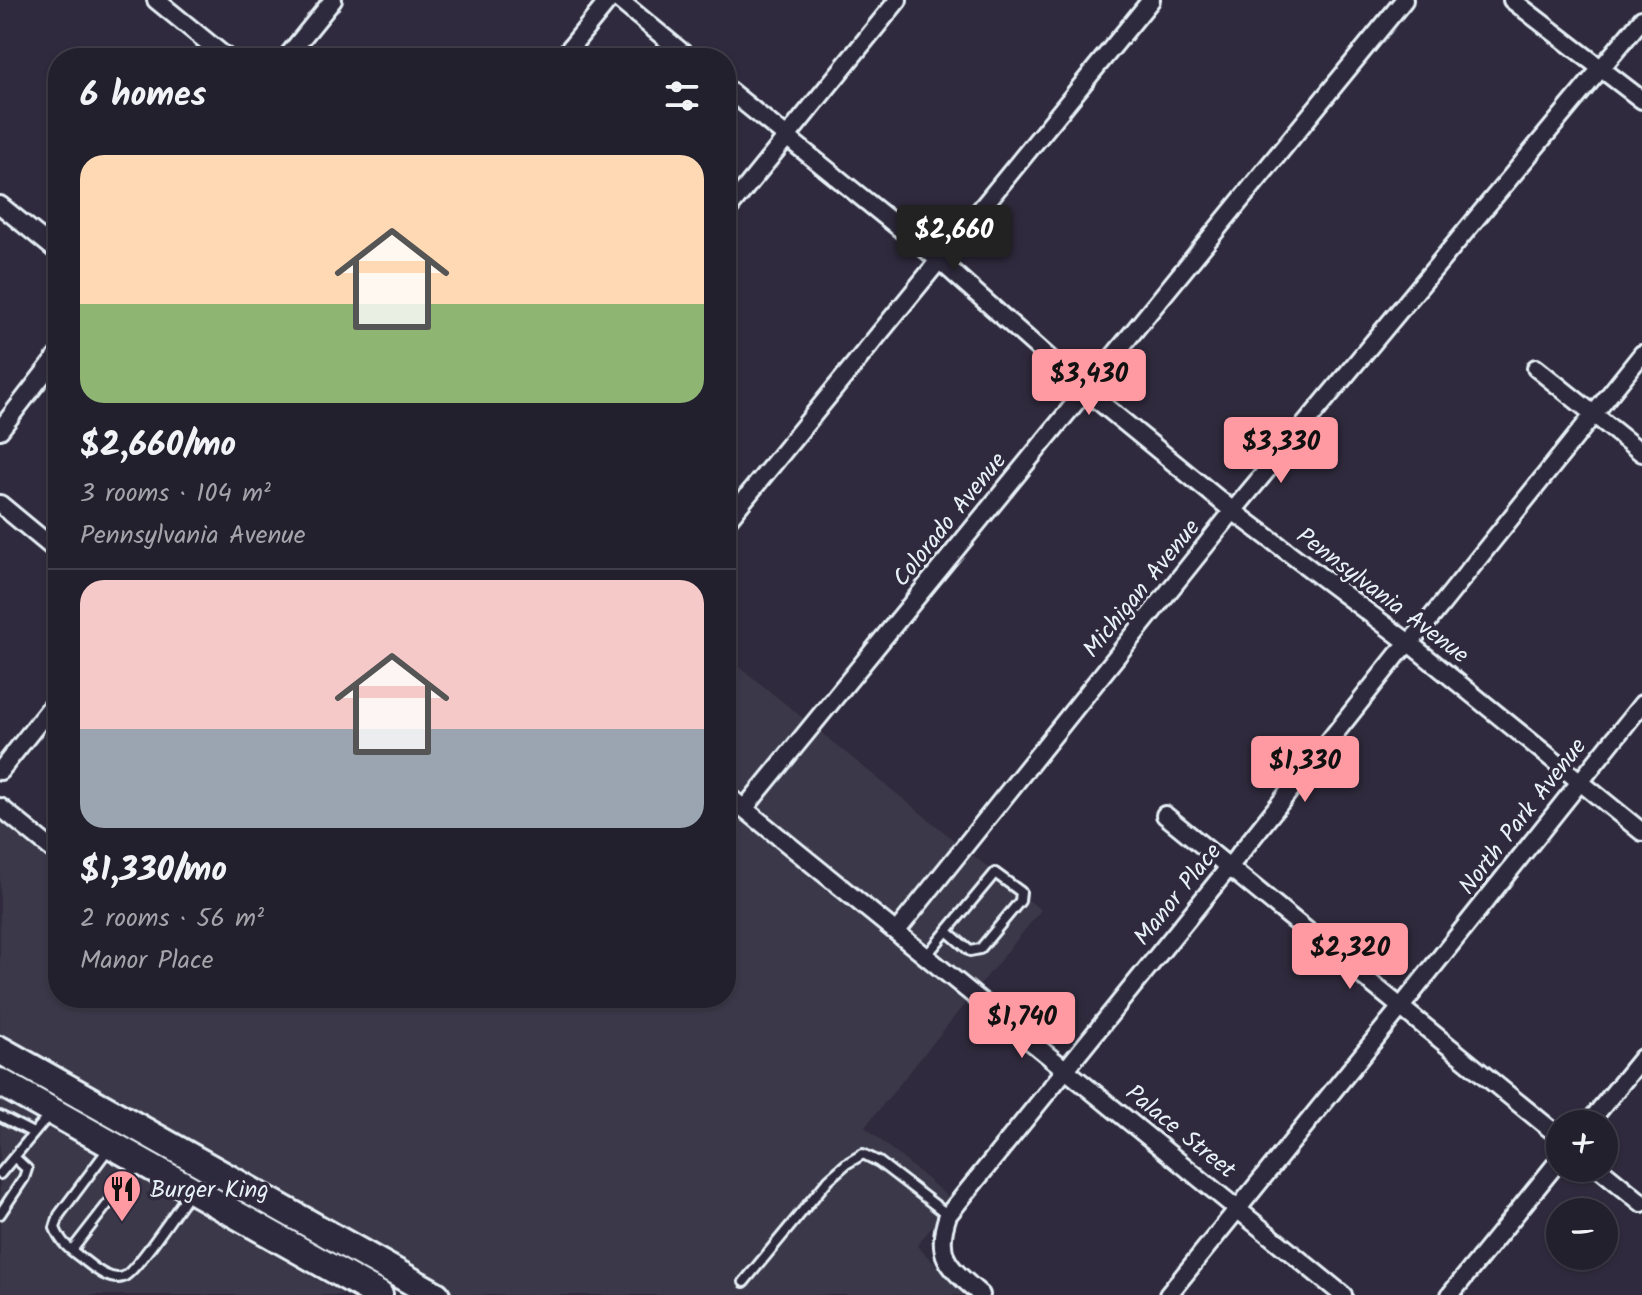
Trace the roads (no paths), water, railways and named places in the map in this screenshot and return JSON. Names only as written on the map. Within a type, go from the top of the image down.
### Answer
[{"type":"main road","points":[[0,1050],[436,1295]]},
{"type":"main road","points":[[0,1082],[379,1295]]},
{"type":"street","points":[[156,0],[215,48]]},
{"type":"street","points":[[294,48],[333,0]]},
{"type":"street","points":[[570,48],[609,0]]},
{"type":"street","points":[[619,0],[677,48]]},
{"type":"street","points":[[736,200],[898,0]]},
{"type":"street","points":[[736,510],[1151,0]]},
{"type":"street","name":"Colorado Avenue","points":[[744,809],[1404,0]]},
{"type":"street","points":[[1512,0],[1642,100]]},
{"type":"street","name":"Michigan Avenue","points":[[896,932],[1233,511],[1642,19]]},
{"type":"street","name":"Pennsylvania Avenue","points":[[736,96],[939,260],[1085,390],[1233,511],[1409,643],[1642,832]]},
{"type":"street","points":[[0,205],[48,244]]},
{"type":"street","name":"Manor Place","points":[[981,1295],[946,1260],[941,1245],[948,1215],[1642,354]]},
{"type":"street","points":[[0,430],[48,368]]},
{"type":"street","points":[[1536,368],[1642,453]]},
{"type":"street","points":[[0,504],[48,544]]},
{"type":"street","name":"North Park Avenue","points":[[1168,1295],[1642,704]]},
{"type":"street","points":[[0,771],[48,711]]},
{"type":"street","name":"Palace Street","points":[[736,802],[1343,1295]]},
{"type":"street","points":[[0,807],[48,846]]},
{"type":"street","points":[[1165,815],[1546,1126]]},
{"type":"street","points":[[1599,1110],[1642,1058]]},
{"type":"street","points":[[1450,1295],[1546,1176]]},
{"type":"street","points":[[1616,1182],[1642,1203]]},
{"type":"lane","points":[[926,956],[995,873],[1021,892],[1020,901],[980,949],[970,951],[948,932]]},
{"type":"lane","points":[[0,1174],[52,1111]]},
{"type":"lane","points":[[0,1116],[33,1133]]},
{"type":"lane","points":[[111,1145],[59,1215],[55,1228],[60,1240],[95,1269],[113,1278],[125,1277],[138,1265],[192,1189]]},
{"type":"lane","points":[[744,1282],[829,1179],[863,1154],[879,1162],[948,1215]]},
{"type":"lane","points":[[0,1214],[27,1169],[14,1157]]},
{"type":"lane","points":[[72,1250],[141,1161]]},
{"type":"place","name":"Burger King","points":[[122,1223]]}]
